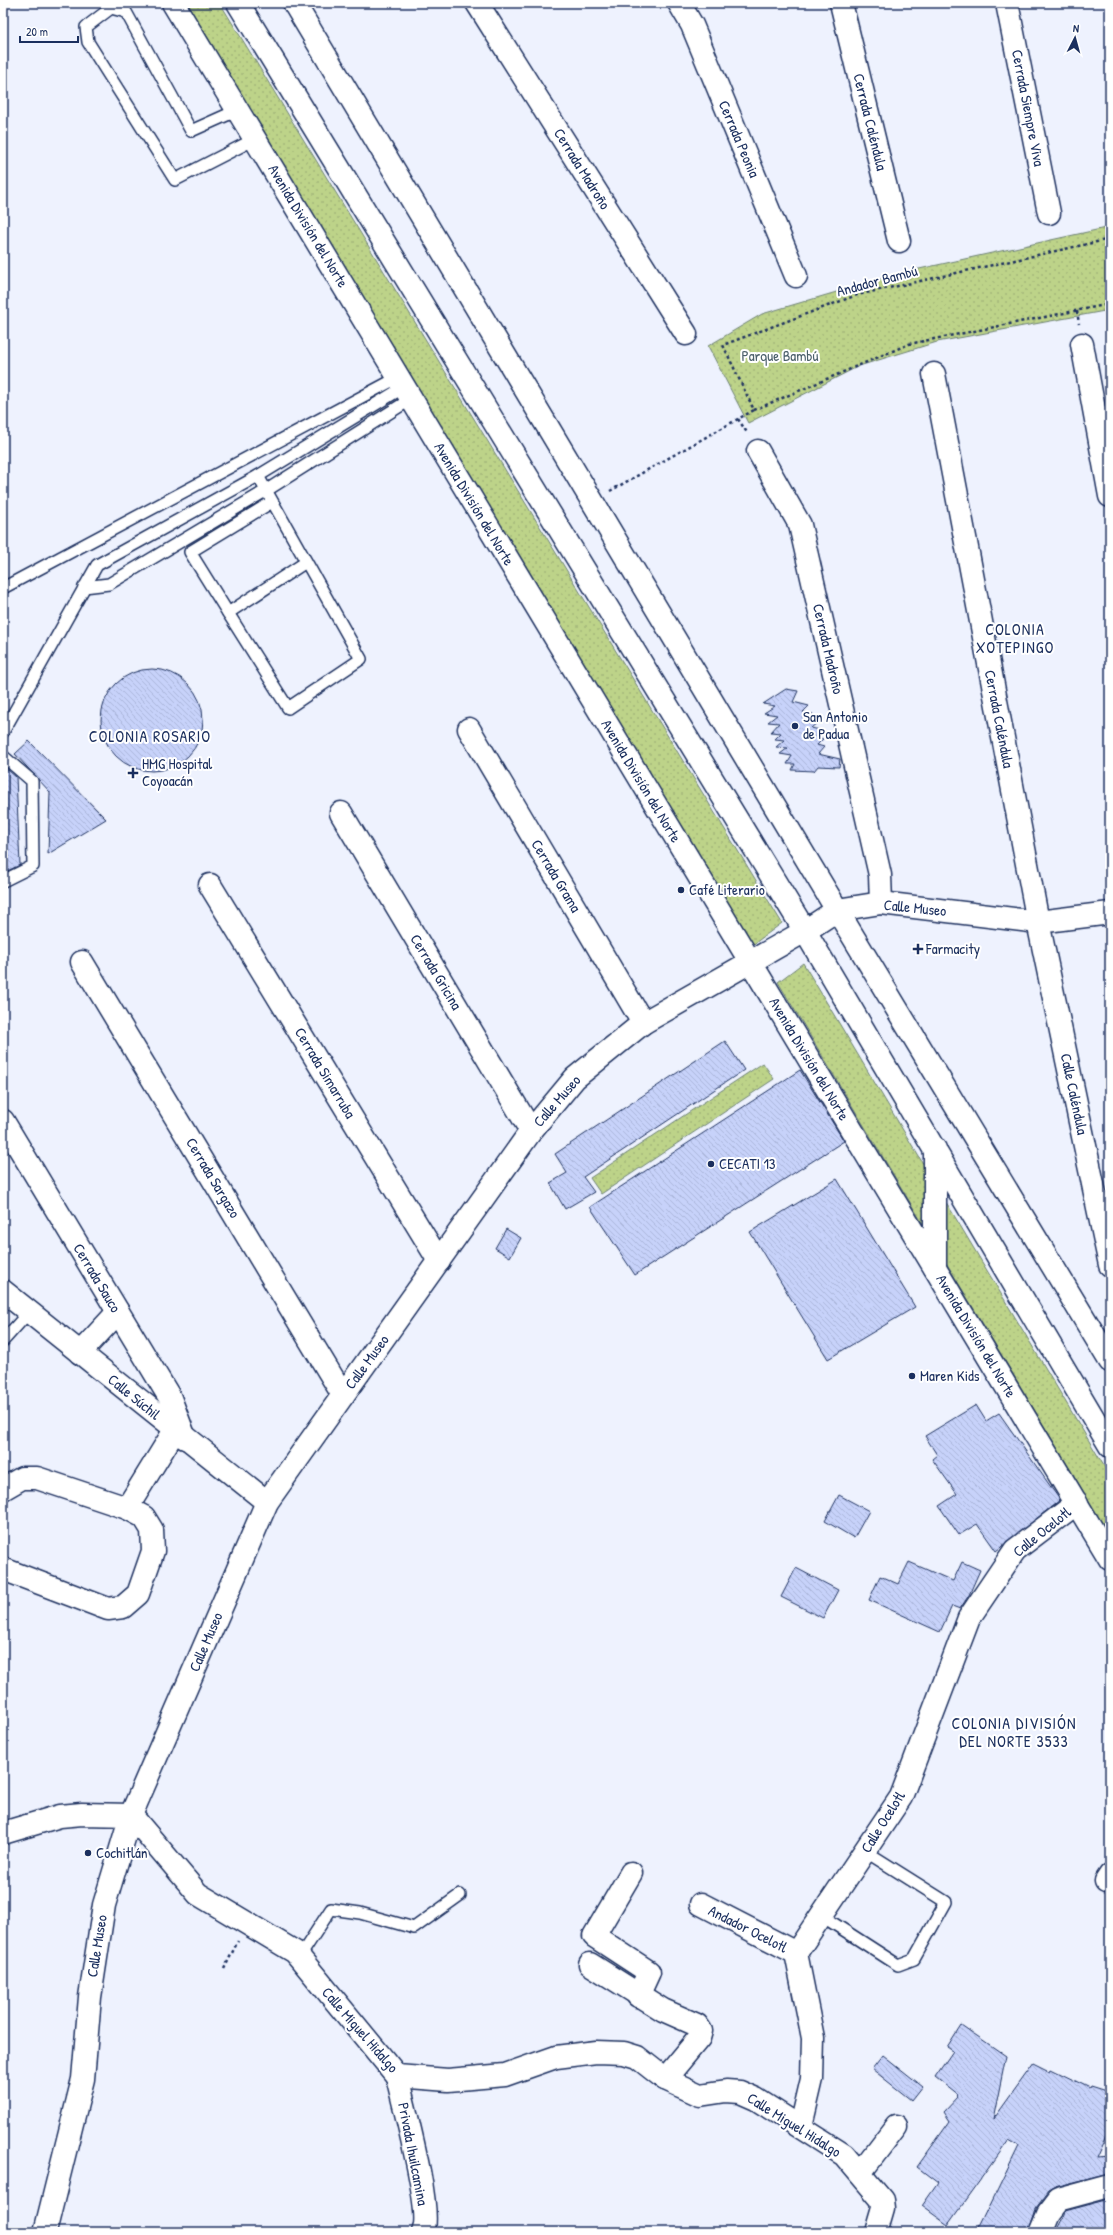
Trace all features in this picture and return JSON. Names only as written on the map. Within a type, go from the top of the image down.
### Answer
[{"type":"street","name":"Avenida División del Norte","points":[[173,3],[1110,1559]]},
{"type":"street","points":[[238,3],[805,931],[1110,1446]]},
{"type":"street","points":[[294,3],[837,910],[1110,1361]]},
{"type":"street","name":"Cerrada Madroño","points":[[477,3],[686,334]]},
{"type":"street","name":"Cerrada Peonia","points":[[679,3],[692,25],[796,276]]},
{"type":"street","name":"Cerrada Caléndula","points":[[841,3],[899,241]]},
{"type":"street","name":"Cerrada Siempre Viva","points":[[1007,3],[1049,212]]},
{"type":"street","points":[[1082,344],[1110,496]]},
{"type":"street","name":"Cerrada Caléndula","points":[[934,374],[1038,922]]},
{"type":"street","name":"Cerrada Madroño","points":[[758,451],[800,525],[880,875],[881,903]]},
{"type":"street","name":"Cerrada Grama","points":[[469,729],[643,1023]]},
{"type":"street","name":"Cerrada Gricina","points":[[341,813],[531,1131]]},
{"type":"street","name":"Cerrada Simarruba","points":[[210,885],[440,1261]]},
{"type":"street","name":"Calle Museo","points":[[45,2232],[83,2079],[90,1997],[104,1905],[131,1815],[266,1502],[440,1261],[531,1131],[575,1078],[643,1023],[805,931],[837,910],[881,903],[1038,922],[1110,913]]},
{"type":"street","name":"Calle Caléndula","points":[[1038,922],[1110,1265]]},
{"type":"street","name":"Cerrada Sargazo","points":[[82,962],[344,1395]]},
{"type":"street","name":"Cerrada Sauco","points":[[3,1121],[170,1398],[180,1434]]},
{"type":"street","points":[[935,1149],[935,1268]]},
{"type":"street","name":"Calle Súchil","points":[[3,1291],[266,1502]]},
{"type":"street","points":[[80,1353],[118,1312]]},
{"type":"street","points":[[127,1508],[180,1434]]},
{"type":"street","points":[[3,1489],[22,1478],[37,1478],[127,1508],[144,1517],[152,1530],[154,1551],[138,1594],[123,1607],[108,1609],[3,1569]]},
{"type":"street","name":"Calle Ocelotl","points":[[796,1953],[900,1797],[969,1618],[1015,1550],[1077,1503]]},
{"type":"street","points":[[3,1833],[60,1816],[82,1814],[131,1815]]},
{"type":"street","name":"Calle Miguel Hidalgo","points":[[131,1815],[198,1894],[295,1952],[397,2076],[448,2080],[505,2075],[556,2057],[596,2052],[624,2053],[637,2057],[665,2079],[700,2095],[726,2091],[740,2092],[801,2126],[844,2155],[882,2200],[883,2208],[876,2232]]},
{"type":"street","points":[[630,1873],[594,1936],[649,1972],[638,1996]]},
{"type":"street","name":"Andador Ocelotl","points":[[701,1904],[796,1953]]},
{"type":"street","points":[[796,1953],[814,2038],[812,2079],[801,2126]]},
{"type":"street","points":[[590,1964],[638,1996],[663,2010],[697,2025],[701,2031],[699,2038],[665,2079]]},
{"type":"street","name":"Privada Ihuilcamina","points":[[397,2076],[430,2230]]},
{"type":"street","points":[[860,2173],[896,2126]]},
{"type":"street","points":[[1040,2232],[1048,2213],[1058,2200],[1110,2186]]},
{"type":"lane","points":[[238,110],[191,131],[126,12],[111,8],[86,27],[88,42],[175,180],[255,139]]},
{"type":"lane","points":[[3,732],[84,587],[98,565],[258,476],[405,388]]},
{"type":"lane","points":[[84,587],[109,584],[267,490],[405,388]]},
{"type":"lane","points":[[3,588],[405,388]]},
{"type":"lane","points":[[258,476],[361,659],[288,708],[190,552],[272,502]]},
{"type":"lane","points":[[228,613],[306,562]]},
{"type":"lane","points":[[3,756],[32,781],[33,851],[33,866],[3,881]]},
{"type":"lane","points":[[3,1342],[29,1312]]},
{"type":"lane","points":[[822,1916],[898,1965],[914,1959],[946,1902],[865,1851]]},
{"type":"lane","points":[[299,1958],[332,1909],[360,1913],[414,1928],[460,1895]]},
{"type":"path","name":"Andador Bambú","points":[[754,410],[723,345],[857,295],[1110,239]]},
{"type":"path","points":[[592,501],[754,410],[909,344],[1110,304]]},
{"type":"path","points":[[224,1969],[238,1941]]},
{"type":"green space","points":[[187,3],[220,3],[782,923],[751,946]]},
{"type":"green space","name":"Parque Bambú","points":[[1110,227],[1110,310],[937,342],[859,366],[748,423],[708,346],[762,314],[901,273]]},
{"type":"green space","points":[[803,963],[1110,1476],[1110,1536],[778,982]]},
{"type":"green space","points":[[763,1063],[774,1079],[601,1194],[590,1178]]},
{"type":"building","points":[[152,669],[171,673],[188,684],[199,701],[203,720],[199,739],[188,756],[171,767],[152,771],[133,767],[116,756],[105,739],[101,720],[105,701],[116,684],[133,673]]},
{"type":"building","name":"San Antonio de Padua","points":[[786,689],[798,691],[793,702],[809,706],[803,712],[813,714],[808,720],[818,722],[811,728],[820,730],[815,736],[823,739],[817,745],[824,747],[818,754],[840,759],[839,767],[818,766],[814,771],[792,770],[795,764],[787,764],[792,756],[780,754],[788,748],[776,747],[784,740],[775,739],[781,733],[771,732],[779,723],[768,722],[777,715],[764,713],[775,706],[763,704]]},
{"type":"building","points":[[29,741],[106,819],[48,854],[50,792],[15,754]]},
{"type":"building","points":[[3,770],[8,770],[16,777],[20,865],[3,873]]},
{"type":"building","points":[[725,1041],[744,1070],[583,1177],[594,1192],[565,1209],[550,1183],[567,1173],[555,1154]]},
{"type":"building","name":"CECATI 13","points":[[800,1070],[844,1141],[635,1275],[590,1207]]},
{"type":"building","points":[[837,1179],[915,1307],[828,1359],[750,1232]]},
{"type":"building","points":[[506,1229],[521,1238],[510,1257],[495,1248]]},
{"type":"building","points":[[976,1405],[986,1421],[999,1413],[1060,1500],[996,1551],[977,1524],[959,1535],[939,1506],[957,1494],[932,1459],[937,1455],[925,1436]]},
{"type":"building","points":[[839,1495],[869,1511],[854,1538],[825,1521]]},
{"type":"building","points":[[909,1562],[953,1581],[962,1562],[980,1570],[969,1595],[960,1609],[952,1606],[940,1632],[869,1600],[880,1576],[898,1584]]},
{"type":"building","points":[[796,1568],[838,1590],[823,1618],[781,1597]]},
{"type":"building","points":[[961,2025],[1006,2056],[993,2120],[1034,2063],[1050,2071],[1051,2069],[1090,2088],[1091,2086],[1110,2092],[1110,2126],[1096,2157],[1110,2156],[1110,2174],[1055,2188],[1048,2192],[1036,2208],[1028,2232],[977,2232],[1019,2146],[1009,2140],[948,2225],[922,2206],[938,2183],[917,2167],[950,2121],[944,2112],[959,2096],[935,2077],[953,2051],[947,2047]]},
{"type":"building","points":[[883,2055],[922,2086],[911,2100],[872,2069]]},
{"type":"building","points":[[1110,2199],[1107,2232],[1054,2232],[1065,2211]]},
{"type":"place","name":"San Antonio de Padua","points":[[795,726]]},
{"type":"place","name":"HMG Hospital Coyoacán","points":[[133,773]]},
{"type":"place","name":"Café Literario","points":[[681,890]]},
{"type":"place","name":"Farmacity","points":[[918,949]]},
{"type":"place","name":"CECATI 13","points":[[711,1164]]},
{"type":"place","name":"Maren Kids","points":[[912,1376]]},
{"type":"place","name":"Cochitlán","points":[[88,1853]]},
{"type":"district","name":"COLONIA XOTEPINGO","points":[[1015,638]]},
{"type":"district","name":"COLONIA ROSARIO","points":[[150,736]]},
{"type":"district","name":"COLONIA DIVISIÓN DEL NORTE 3533","points":[[1014,1732]]}]
